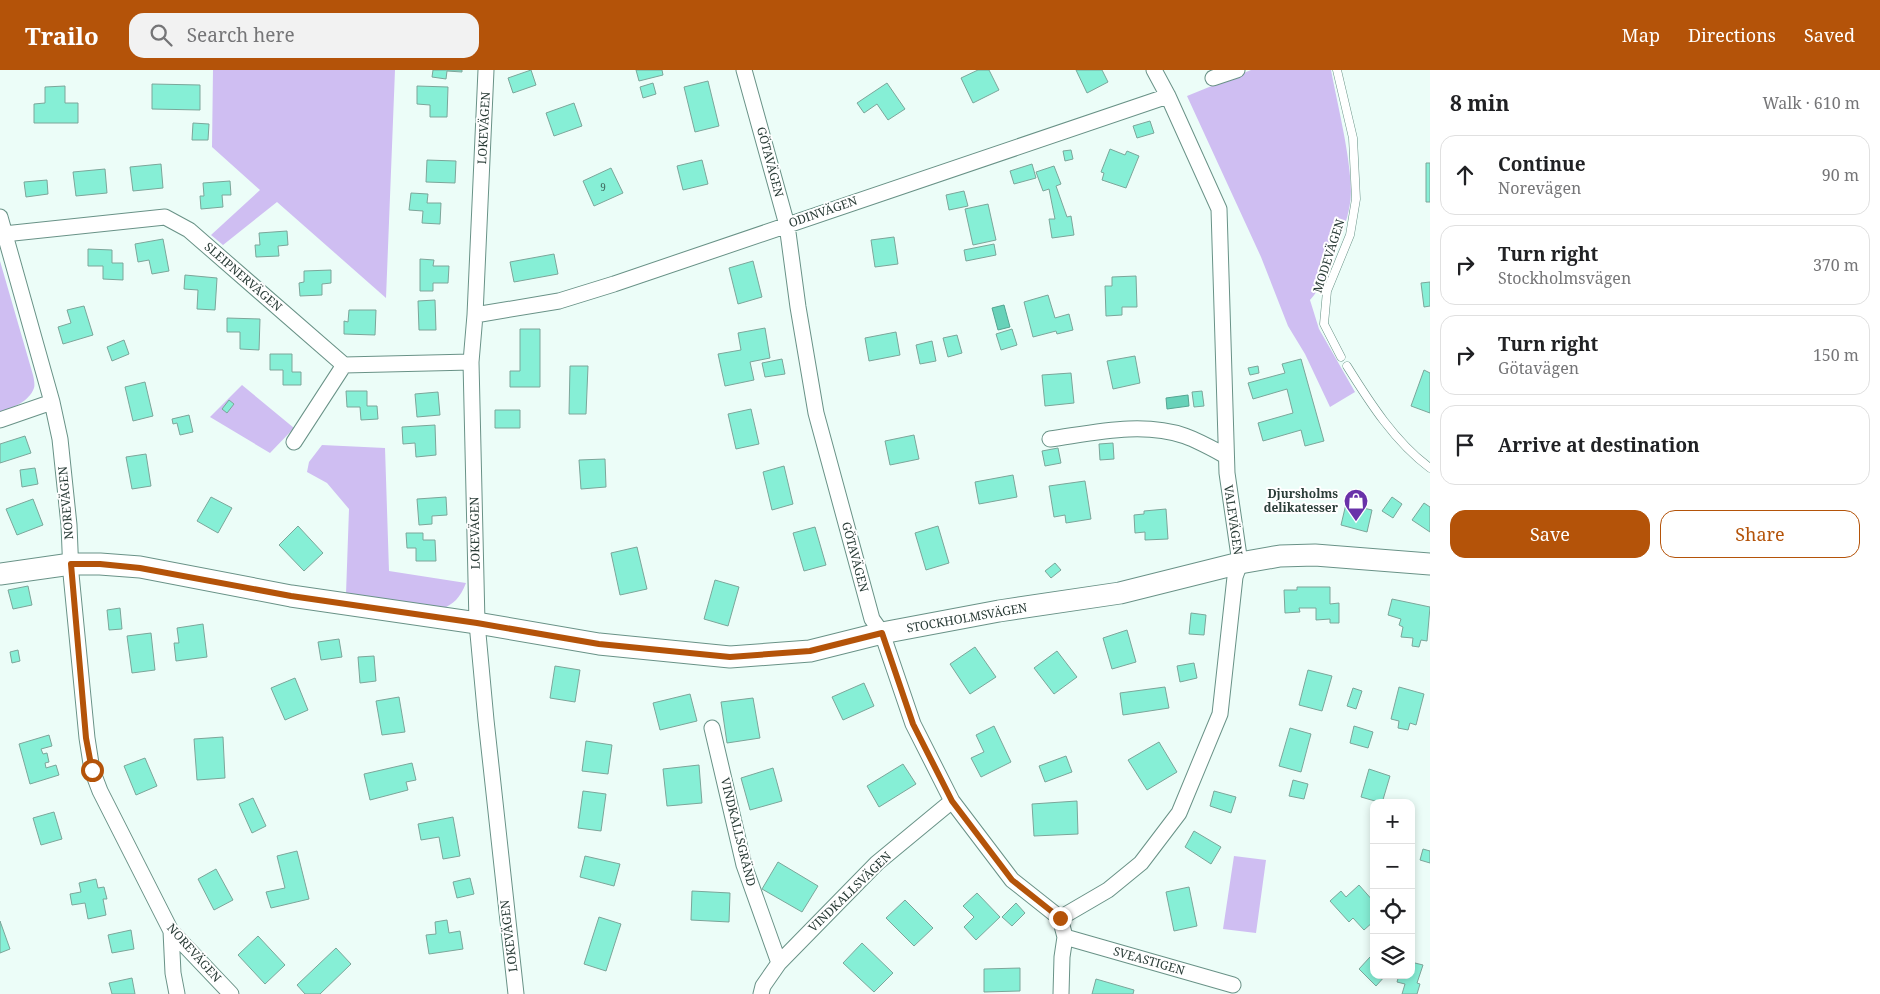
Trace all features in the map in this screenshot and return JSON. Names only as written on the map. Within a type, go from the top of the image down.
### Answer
[{"type":"street","name":"LOKEVÄGEN","points":[[486,70],[475,316],[471,362],[477,623],[493,790],[516,994]]},
{"type":"street","name":"GÖTAVÄGEN","points":[[744,70],[787,225],[798,307],[816,413],[872,619],[882,633],[913,724],[952,801],[1012,880],[1060,918]]},
{"type":"street","name":"VALEVÄGEN","points":[[1060,918],[1108,890],[1141,863],[1179,813],[1220,714],[1235,577],[1240,563],[1227,473],[1219,209],[1168,96],[1154,70]]},
{"type":"street","points":[[1213,78],[1237,70]]},
{"type":"street","name":"ODINVÄGEN","points":[[475,316],[559,301],[614,284],[1168,96]]},
{"type":"street","name":"NOREVÄGEN","points":[[0,217],[52,402],[60,439],[69,525],[86,738],[92,770],[100,791],[171,931],[231,994]]},
{"type":"street","name":"SLEIPNERVÄGEN","points":[[4,234],[164,217],[189,230],[344,365]]},
{"type":"street","points":[[294,442],[344,365],[471,362]]},
{"type":"street","points":[[0,420],[52,402]]},
{"type":"street","points":[[1050,439],[1126,429],[1168,431],[1201,442],[1226,456]]},
{"type":"street","name":"STOCKHOLMSVÄGEN","points":[[0,574],[71,564],[100,564],[140,568],[291,596],[477,623],[599,644],[730,657],[810,651],[882,633],[999,611],[1120,592],[1240,563],[1280,556],[1315,555],[1430,564]]},
{"type":"street","name":"VINDKALLSGRÄND","points":[[712,728],[744,865],[779,963]]},
{"type":"street","name":"VINDKALLSVÄGEN","points":[[761,994],[762,986],[779,963],[877,863],[952,801]]},
{"type":"street","points":[[1060,918],[1065,937],[1060,994]]},
{"type":"street","points":[[171,931],[173,973],[177,994]]},
{"type":"street","name":"SVEASTIGEN","points":[[1065,937],[1233,985]]},
{"type":"lane","name":"MODEVÄGEN","points":[[1337,70],[1353,138],[1356,199],[1350,234],[1327,291],[1324,324],[1342,357]]},
{"type":"lane","points":[[1347,366],[1387,424],[1417,458],[1430,468]]},
{"type":"shaded area","points":[[213,70],[395,70],[386,298],[277,202],[223,245],[211,235],[260,190],[212,147]]},
{"type":"shaded area","points":[[1251,70],[1331,70],[1348,162],[1351,200],[1338,244],[1320,286],[1310,300],[1319,329],[1355,392],[1330,407],[1305,354],[1288,326],[1261,257],[1187,96]]},
{"type":"shaded area","points":[[0,261],[33,375],[34,388],[24,401],[0,412]]},
{"type":"shaded area","points":[[1004,305],[1010,327],[998,330],[992,308]]},
{"type":"shaded area","points":[[242,385],[294,428],[270,453],[210,417]]},
{"type":"shaded area","points":[[1188,395],[1189,406],[1167,409],[1166,398]]},
{"type":"shaded area","points":[[322,445],[385,448],[389,571],[466,583],[459,597],[453,603],[440,610],[346,594],[349,509],[327,483],[307,472],[309,462]]},
{"type":"shaded area","points":[[1234,856],[1266,860],[1256,933],[1223,929]]},
{"type":"building","points":[[433,70],[462,70],[462,72],[447,71],[446,79],[432,77]]},
{"type":"building","points":[[531,70],[536,85],[513,93],[508,78]]},
{"type":"building","points":[[636,70],[662,70],[663,75],[639,81]]},
{"type":"building","points":[[978,70],[989,70],[999,90],[973,103],[961,78]]},
{"type":"building","points":[[1076,70],[1102,70],[1108,82],[1087,93]]},
{"type":"building","points":[[708,81],[719,126],[695,132],[684,87]]},
{"type":"building","points":[[653,83],[656,94],[643,98],[640,87]]},
{"type":"building","points":[[887,83],[905,109],[888,120],[877,104],[864,113],[857,103]]},
{"type":"building","points":[[152,84],[200,85],[200,110],[152,109]]},
{"type":"building","points":[[65,86],[65,103],[78,103],[78,123],[34,123],[34,104],[45,103],[45,87]]},
{"type":"building","points":[[417,86],[448,87],[447,117],[430,117],[430,105],[417,104]]},
{"type":"building","points":[[574,103],[582,126],[554,136],[546,113]]},
{"type":"building","points":[[1150,121],[1154,133],[1137,138],[1133,126]]},
{"type":"building","points":[[193,123],[209,124],[208,140],[192,140]]},
{"type":"building","points":[[1110,149],[1125,155],[1127,151],[1139,156],[1126,188],[1102,180],[1104,173],[1101,172]]},
{"type":"building","points":[[1071,150],[1073,159],[1065,161],[1063,151]]},
{"type":"building","points":[[427,160],[456,161],[455,183],[426,182]]},
{"type":"building","points":[[702,160],[708,184],[683,190],[677,166]]},
{"type":"building","points":[[1426,163],[1430,163],[1430,202],[1426,202]]},
{"type":"building","points":[[161,164],[163,188],[133,191],[130,167]]},
{"type":"building","points":[[1032,164],[1036,178],[1014,184],[1010,171]]},
{"type":"building","points":[[1054,166],[1061,184],[1056,186],[1067,217],[1071,216],[1074,235],[1052,238],[1049,219],[1055,219],[1049,189],[1043,191],[1036,172]]},
{"type":"building","points":[[611,168],[623,193],[594,206],[583,181]]},
{"type":"building","points":[[105,169],[107,193],[76,196],[73,172]]},
{"type":"building","points":[[47,180],[48,194],[26,197],[24,182]]},
{"type":"building","points":[[230,181],[231,195],[222,195],[223,207],[201,209],[200,196],[204,196],[203,183]]},
{"type":"building","points":[[964,191],[968,206],[949,210],[946,195]]},
{"type":"building","points":[[411,193],[428,194],[427,203],[441,203],[440,224],[422,223],[423,211],[409,210]]},
{"type":"building","points":[[988,204],[996,240],[973,245],[965,209]]},
{"type":"building","points":[[287,231],[288,245],[278,246],[279,256],[256,257],[255,245],[260,245],[259,233]]},
{"type":"building","points":[[894,237],[898,264],[875,267],[871,240]]},
{"type":"building","points":[[163,239],[169,271],[152,274],[149,260],[138,262],[135,244]]},
{"type":"building","points":[[994,244],[996,255],[966,261],[964,250]]},
{"type":"building","points":[[88,249],[112,250],[112,263],[123,263],[123,280],[103,279],[103,266],[88,266]]},
{"type":"building","points":[[554,254],[558,274],[514,282],[510,262]]},
{"type":"building","points":[[420,259],[434,260],[433,266],[449,266],[448,283],[433,283],[433,291],[420,291]]},
{"type":"building","points":[[753,261],[762,297],[738,304],[729,268]]},
{"type":"building","points":[[331,270],[331,283],[322,284],[322,295],[300,296],[299,283],[304,282],[304,271]]},
{"type":"building","points":[[185,275],[217,278],[215,310],[197,309],[198,290],[184,289]]},
{"type":"building","points":[[1136,276],[1137,307],[1122,307],[1122,315],[1106,316],[1105,286],[1112,286],[1112,277]]},
{"type":"building","points":[[1430,282],[1430,306],[1424,307],[1421,283]]},
{"type":"building","points":[[1048,295],[1055,318],[1069,314],[1073,330],[1057,334],[1056,331],[1033,337],[1024,302]]},
{"type":"building","points":[[435,300],[436,330],[419,330],[418,301]]},
{"type":"building","points":[[84,306],[93,335],[63,344],[58,327],[71,323],[67,310]]},
{"type":"building","points":[[349,310],[376,310],[375,335],[344,334],[344,321],[348,322]]},
{"type":"building","points":[[227,318],[260,319],[259,350],[240,349],[240,332],[227,332]]},
{"type":"building","points":[[765,328],[770,358],[750,362],[754,380],[725,386],[718,354],[741,350],[738,333]]},
{"type":"building","points":[[520,329],[540,329],[540,387],[510,387],[510,371],[520,371]]},
{"type":"building","points":[[1012,329],[1017,345],[1001,350],[996,334]]},
{"type":"building","points":[[896,332],[900,355],[869,361],[865,338]]},
{"type":"building","points":[[957,335],[962,353],[948,357],[943,338]]},
{"type":"building","points":[[124,340],[129,354],[112,361],[107,347]]},
{"type":"building","points":[[932,341],[936,361],[920,364],[916,345]]},
{"type":"building","points":[[270,354],[292,354],[292,372],[301,372],[301,385],[283,385],[283,370],[270,370]]},
{"type":"building","points":[[1135,356],[1140,383],[1113,389],[1107,361]]},
{"type":"building","points":[[782,359],[785,374],[765,377],[762,363]]},
{"type":"building","points":[[1301,359],[1324,441],[1305,446],[1301,430],[1263,441],[1258,423],[1293,413],[1287,389],[1253,399],[1248,383],[1285,373],[1282,364]]},
{"type":"building","points":[[570,366],[588,366],[586,414],[569,414]]},
{"type":"building","points":[[1258,366],[1259,373],[1250,375],[1248,368]]},
{"type":"building","points":[[1424,370],[1430,373],[1430,413],[1411,406]]},
{"type":"building","points":[[1071,373],[1074,403],[1045,406],[1042,375]]},
{"type":"building","points":[[145,382],[153,416],[133,421],[125,387]]},
{"type":"building","points":[[346,391],[367,391],[367,406],[377,406],[378,419],[361,420],[360,407],[347,407]]},
{"type":"building","points":[[1202,391],[1204,406],[1194,407],[1192,392]]},
{"type":"building","points":[[438,392],[440,415],[417,417],[415,394]]},
{"type":"building","points":[[229,400],[234,404],[227,413],[222,409]]},
{"type":"building","points":[[751,409],[759,444],[736,449],[728,414]]},
{"type":"building","points":[[495,410],[520,410],[520,428],[495,428]]},
{"type":"building","points":[[189,415],[193,432],[180,435],[177,423],[173,424],[172,419]]},
{"type":"building","points":[[435,425],[436,455],[416,457],[415,443],[403,444],[402,427]]},
{"type":"building","points":[[914,435],[919,459],[890,465],[885,441]]},
{"type":"building","points":[[25,436],[31,453],[0,463],[0,444]]},
{"type":"building","points":[[1113,443],[1114,459],[1100,460],[1099,444]]},
{"type":"building","points":[[1058,448],[1061,463],[1045,466],[1042,451]]},
{"type":"building","points":[[146,454],[151,486],[132,489],[126,457]]},
{"type":"building","points":[[605,459],[606,487],[581,489],[579,460]]},
{"type":"building","points":[[784,466],[793,504],[772,510],[763,472]]},
{"type":"building","points":[[35,468],[38,484],[22,487],[20,470]]},
{"type":"building","points":[[1013,475],[1017,497],[979,504],[975,482]]},
{"type":"building","points":[[1085,481],[1091,519],[1066,523],[1065,515],[1054,517],[1049,486]]},
{"type":"building","points":[[211,497],[232,508],[218,533],[197,521]]},
{"type":"building","points":[[446,497],[447,515],[432,516],[432,524],[419,525],[417,499]]},
{"type":"building","points":[[1392,497],[1402,504],[1393,518],[1382,511]]},
{"type":"building","points":[[33,499],[43,525],[17,535],[6,509]]},
{"type":"building","points":[[1424,503],[1430,507],[1430,532],[1412,520]]},
{"type":"building","points":[[1346,504],[1372,510],[1367,532],[1341,525]]},
{"type":"building","points":[[1166,509],[1168,539],[1145,540],[1145,532],[1135,533],[1134,515],[1144,514],[1144,511]]},
{"type":"building","points":[[298,526],[323,553],[304,571],[279,545]]},
{"type":"building","points":[[938,526],[949,563],[926,570],[915,533]]},
{"type":"building","points":[[815,527],[826,565],[804,571],[793,533]]},
{"type":"building","points":[[406,533],[423,533],[423,540],[435,540],[436,561],[416,561],[416,548],[407,548]]},
{"type":"building","points":[[637,547],[647,589],[620,595],[611,553]]},
{"type":"building","points":[[1055,563],[1061,570],[1051,578],[1045,571]]},
{"type":"building","points":[[715,580],[739,587],[728,626],[704,619]]},
{"type":"building","points":[[28,586],[32,605],[13,609],[8,590]]},
{"type":"building","points":[[1297,587],[1330,587],[1330,604],[1339,603],[1339,623],[1330,623],[1330,619],[1316,620],[1316,608],[1299,608],[1300,612],[1285,613],[1284,590],[1297,590]]},
{"type":"building","points":[[1392,599],[1430,607],[1427,641],[1421,640],[1419,647],[1412,646],[1413,638],[1401,637],[1403,627],[1399,625],[1401,619],[1388,615]]},
{"type":"building","points":[[120,608],[122,629],[109,630],[107,610]]},
{"type":"building","points":[[1191,613],[1206,615],[1204,635],[1189,634]]},
{"type":"building","points":[[203,624],[207,657],[176,661],[174,643],[179,643],[177,628]]},
{"type":"building","points":[[1127,630],[1136,662],[1112,669],[1103,638]]},
{"type":"building","points":[[151,633],[155,670],[132,673],[127,636]]},
{"type":"building","points":[[339,639],[342,657],[321,660],[318,642]]},
{"type":"building","points":[[975,647],[996,677],[970,694],[950,664]]},
{"type":"building","points":[[18,650],[20,661],[12,663],[10,652]]},
{"type":"building","points":[[1057,651],[1077,677],[1054,694],[1034,668]]},
{"type":"building","points":[[374,656],[376,681],[360,683],[358,657]]},
{"type":"building","points":[[1194,663],[1197,678],[1180,682],[1177,666]]},
{"type":"building","points":[[555,666],[580,670],[575,702],[550,698]]},
{"type":"building","points":[[1308,670],[1332,676],[1322,711],[1299,705]]},
{"type":"building","points":[[295,678],[308,710],[285,720],[271,688]]},
{"type":"building","points":[[864,683],[874,706],[843,720],[832,697]]},
{"type":"building","points":[[1165,687],[1169,708],[1123,715],[1120,693]]},
{"type":"building","points":[[1399,687],[1424,694],[1416,725],[1410,723],[1408,730],[1398,728],[1399,721],[1391,719]]},
{"type":"building","points":[[1353,688],[1362,691],[1356,709],[1347,706]]},
{"type":"building","points":[[690,694],[697,721],[660,730],[653,703]]},
{"type":"building","points":[[399,697],[405,732],[382,735],[376,701]]},
{"type":"building","points":[[753,698],[760,738],[727,743],[721,702]]},
{"type":"building","points":[[994,726],[1011,762],[981,777],[971,758],[984,752],[976,735]]},
{"type":"building","points":[[1354,726],[1373,732],[1368,748],[1350,743]]},
{"type":"building","points":[[1290,728],[1311,734],[1301,772],[1279,766]]},
{"type":"building","points":[[49,735],[52,746],[41,749],[43,754],[47,753],[49,762],[45,763],[46,768],[56,765],[59,775],[30,784],[19,744]]},
{"type":"building","points":[[223,737],[225,778],[197,780],[194,739]]},
{"type":"building","points":[[586,741],[612,745],[608,774],[582,771]]},
{"type":"building","points":[[1159,742],[1177,772],[1147,790],[1128,760]]},
{"type":"building","points":[[1066,756],[1072,772],[1045,782],[1039,766]]},
{"type":"building","points":[[145,758],[157,786],[136,795],[124,766]]},
{"type":"building","points":[[412,763],[416,780],[406,782],[408,790],[370,800],[364,774]]},
{"type":"building","points":[[903,764],[916,784],[879,807],[867,786]]},
{"type":"building","points":[[699,765],[702,803],[667,806],[663,769]]},
{"type":"building","points":[[773,768],[782,801],[750,810],[741,778]]},
{"type":"building","points":[[1369,769],[1390,776],[1383,799],[1370,800],[1361,797]]},
{"type":"building","points":[[1293,780],[1308,784],[1304,799],[1289,796]]},
{"type":"building","points":[[583,791],[606,794],[601,831],[578,828]]},
{"type":"building","points":[[1214,791],[1236,797],[1231,813],[1210,806]]},
{"type":"building","points":[[253,798],[266,826],[252,833],[239,804]]},
{"type":"building","points":[[1077,801],[1078,834],[1034,836],[1032,804]]},
{"type":"building","points":[[54,812],[62,839],[41,845],[33,818]]},
{"type":"building","points":[[453,817],[460,856],[443,859],[439,837],[421,840],[418,824]]},
{"type":"building","points":[[1194,831],[1221,847],[1211,864],[1185,847]]},
{"type":"building","points":[[1423,849],[1430,851],[1430,863],[1420,860]]},
{"type":"building","points":[[297,851],[309,899],[271,908],[266,892],[285,888],[277,856]]},
{"type":"building","points":[[585,856],[620,864],[614,886],[580,877]]},
{"type":"building","points":[[778,862],[818,886],[802,912],[762,889]]},
{"type":"building","points":[[216,869],[233,900],[214,910],[198,879]]},
{"type":"building","points":[[470,878],[474,894],[457,898],[453,882]]},
{"type":"building","points":[[96,879],[98,888],[104,887],[107,899],[103,899],[106,915],[88,919],[85,903],[72,905],[70,894],[81,892],[79,883]]},
{"type":"building","points":[[1359,885],[1370,897],[1370,925],[1364,930],[1353,918],[1349,922],[1330,901],[1341,891],[1346,897]]},
{"type":"building","points":[[1189,887],[1197,926],[1174,931],[1166,892]]},
{"type":"building","points":[[692,891],[730,893],[729,922],[691,920]]},
{"type":"building","points":[[977,893],[1000,917],[976,940],[964,927],[974,917],[963,906]]},
{"type":"building","points":[[905,900],[933,928],[914,946],[886,918]]},
{"type":"building","points":[[1016,903],[1025,913],[1012,926],[1002,917]]},
{"type":"building","points":[[599,917],[621,924],[606,971],[584,964]]},
{"type":"building","points":[[447,920],[449,933],[460,931],[463,949],[429,954],[426,935],[436,934],[435,922]]},
{"type":"building","points":[[0,921],[10,949],[0,953]]},
{"type":"building","points":[[131,930],[134,949],[112,953],[108,935]]},
{"type":"building","points":[[258,936],[285,965],[265,984],[238,955]]},
{"type":"building","points":[[862,943],[893,973],[874,992],[843,963]]},
{"type":"building","points":[[336,948],[351,964],[320,994],[305,994],[297,985]]},
{"type":"building","points":[[1370,957],[1370,979],[1382,979],[1376,986],[1359,969]]},
{"type":"building","points":[[1415,963],[1423,965],[1417,983],[1420,984],[1417,994],[1402,994],[1405,984],[1397,982],[1398,979],[1415,979]]},
{"type":"building","points":[[1020,968],[1020,991],[984,992],[984,969]]},
{"type":"building","points":[[132,978],[135,994],[112,994],[109,983]]},
{"type":"building","points":[[1096,979],[1134,990],[1133,994],[1092,994]]},
{"type":"place","name":"Djursholms delikatesser","points":[[1356,522]]},
{"type":"route","points":[[92,770],[86,738],[70,574],[71,564],[100,564],[140,568],[291,596],[477,623],[599,644],[730,657],[810,651],[882,633],[913,724],[952,801],[1012,880],[1060,918]]}]
